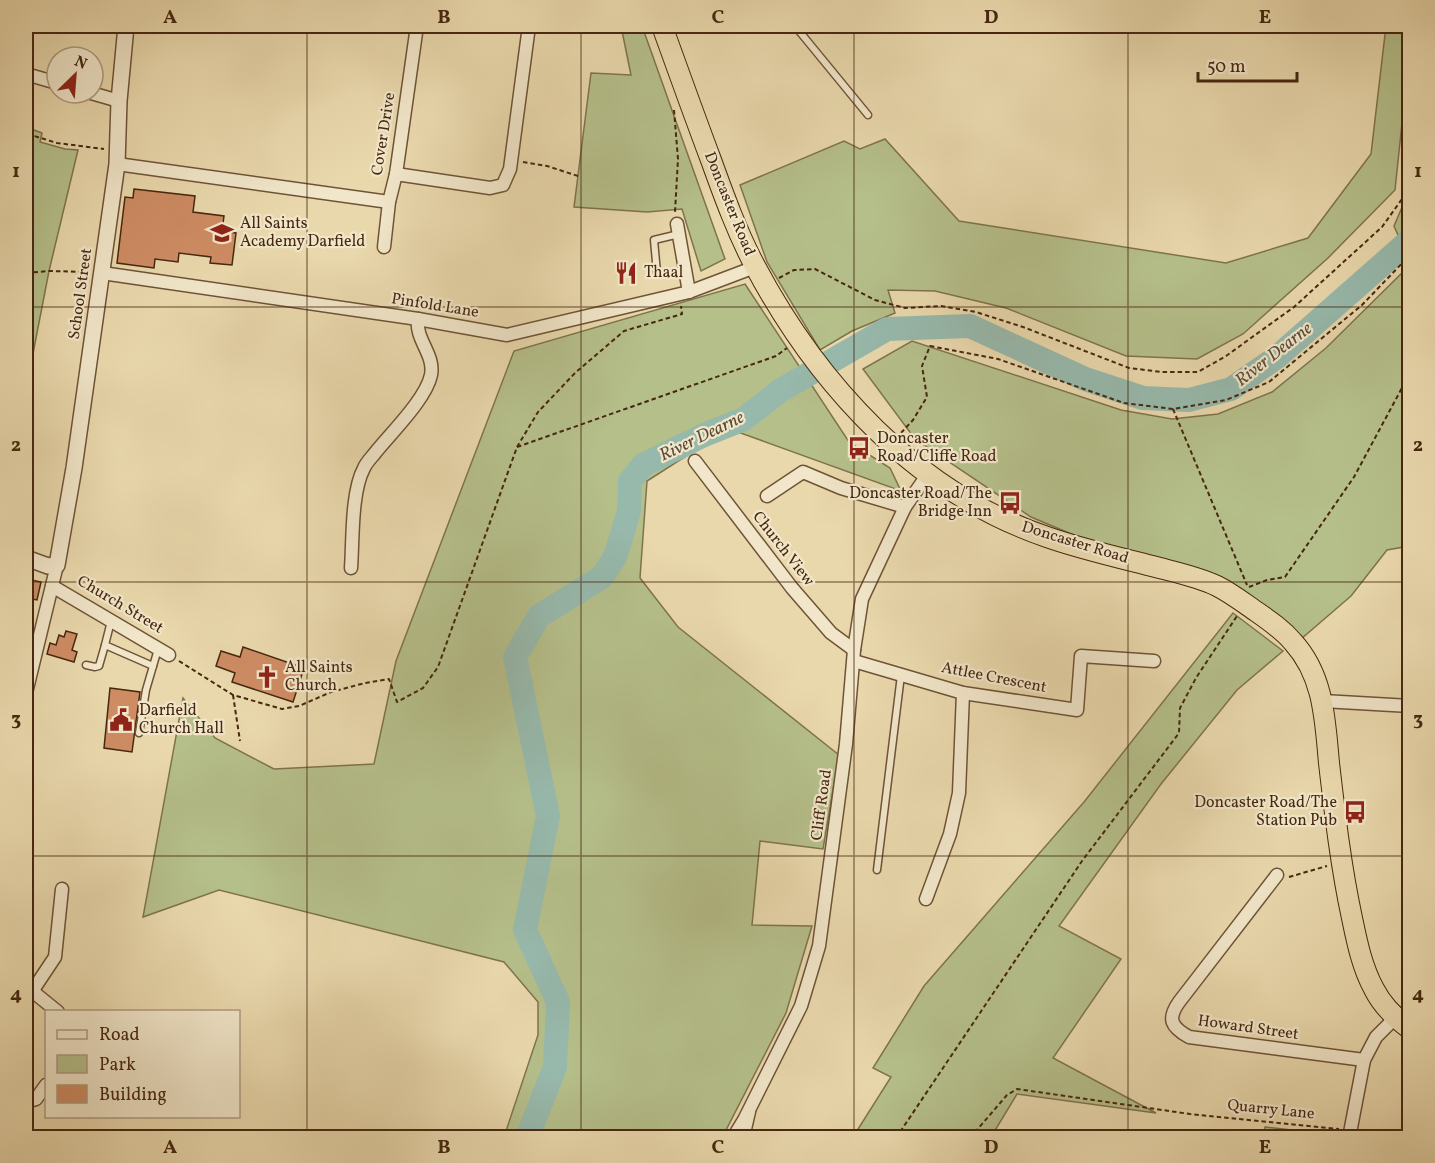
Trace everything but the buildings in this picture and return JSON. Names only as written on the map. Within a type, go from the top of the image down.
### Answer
[{"type":"highway","name":"Doncaster Road","points":[[662,26],[732,218],[755,267],[807,350],[836,386],[890,445],[928,474],[987,512],[1025,530],[1059,541],[1195,577],[1217,586],[1280,629],[1294,643],[1307,661],[1323,701],[1341,862],[1358,948],[1374,990],[1402,1024]]},
{"type":"street","name":"School Street","points":[[57,565],[74,468],[117,158],[118,101],[126,26]]},
{"type":"street","name":"Cover Drive","points":[[384,247],[417,26]]},
{"type":"street","points":[[396,174],[490,188],[503,185],[510,169],[529,26]]},
{"type":"street","points":[[26,74],[45,80]]},
{"type":"street","points":[[105,97],[118,101]]},
{"type":"street","points":[[117,158],[389,202]]},
{"type":"street","points":[[679,229],[684,293]]},
{"type":"street","name":"Pinfold Lane","points":[[102,273],[418,319],[507,335],[684,293],[755,267]]},
{"type":"street","points":[[351,568],[358,484],[364,467],[426,391],[431,373],[429,354],[417,328],[418,319]]},
{"type":"street","name":"Church View","points":[[695,461],[792,588],[831,633],[854,655]]},
{"type":"street","points":[[767,496],[802,472],[841,488],[905,507]]},
{"type":"street","name":"Cliff Road","points":[[733,1137],[801,1006],[819,946],[846,744],[854,655],[862,599],[905,507],[928,474]]},
{"type":"street","points":[[26,558],[48,566],[57,565],[26,693]]},
{"type":"street","name":"Church Street","points":[[52,586],[163,652]]},
{"type":"street","name":"Attlee Crescent","points":[[854,655],[901,674],[963,693],[1077,710],[1081,656],[1154,661]]},
{"type":"street","points":[[926,898],[947,843],[958,793],[963,693]]},
{"type":"street","points":[[1323,701],[1410,706]]},
{"type":"street","name":"Howard Street","points":[[1275,879],[1179,1002],[1172,1012],[1172,1023],[1180,1032],[1189,1037],[1364,1060]]},
{"type":"street","points":[[57,1010],[29,988],[55,957],[62,890]]},
{"type":"street","points":[[1350,1134],[1364,1060],[1376,1037],[1402,1024]]},
{"type":"street","points":[[26,1102],[36,1099],[45,1086]]},
{"type":"lane","points":[[795,26],[868,115]]},
{"type":"lane","points":[[657,273],[654,240],[679,229]]},
{"type":"lane","points":[[86,665],[99,666],[111,621]]},
{"type":"lane","points":[[105,645],[153,666]]},
{"type":"lane","points":[[139,733],[146,690],[153,666],[163,652]]},
{"type":"lane","points":[[877,870],[901,674]]},
{"type":"lane","points":[[746,1137],[753,1102]]},
{"type":"path","points":[[674,102],[678,159],[675,213],[679,229]]},
{"type":"path","points":[[26,153],[31,135],[117,158]]},
{"type":"path","points":[[511,160],[547,166],[578,176]]},
{"type":"path","points":[[765,284],[794,270],[815,269],[875,300],[905,308],[941,306],[976,312],[1023,327],[1129,368],[1161,372],[1198,372],[1226,356],[1293,307],[1382,227],[1402,199],[1410,178]]},
{"type":"path","points":[[890,445],[913,420],[927,398],[922,366],[930,346],[998,359],[1124,403],[1173,410],[1226,400],[1269,382],[1362,305],[1410,255]]},
{"type":"path","points":[[26,273],[49,271],[102,273]]},
{"type":"path","points":[[163,652],[232,695],[282,709],[299,706],[331,692],[364,683],[389,680],[397,702],[423,688],[438,667],[517,447],[538,412],[575,373],[624,331],[682,314],[684,293]]},
{"type":"path","points":[[517,447],[776,356]]},
{"type":"path","points":[[1173,410],[1248,588],[1285,576],[1354,477],[1410,373]]},
{"type":"path","points":[[896,1137],[1082,861],[1179,733],[1180,708],[1196,678],[1245,604]]},
{"type":"path","points":[[232,695],[240,741]]},
{"type":"path","points":[[1275,879],[1341,862]]},
{"type":"path","name":"Quarry Lane","points":[[970,1137],[1006,1095],[1017,1089],[1350,1134]]},
{"type":"green space","points":[[621,26],[642,26],[725,259],[701,271],[682,209],[647,212],[574,207],[591,73],[631,75]]},
{"type":"green space","points":[[1386,26],[1409,26],[1409,56],[1395,190],[1328,258],[1243,334],[1197,359],[1126,356],[1006,308],[935,291],[888,290],[895,313],[852,331],[820,350],[767,262],[740,185],[844,141],[860,149],[885,139],[959,221],[1226,263],[1308,238],[1371,154]]},
{"type":"green space","points":[[26,127],[42,133],[40,142],[78,150],[49,271],[30,369],[26,368]]},
{"type":"green space","points":[[1409,191],[1410,260],[1394,226]]},
{"type":"green space","points":[[1409,266],[1409,546],[1387,550],[1351,596],[1301,639],[1240,591],[1088,541],[1031,517],[915,439],[863,369],[912,341],[1121,410],[1172,419],[1218,414],[1272,392],[1326,348]]},
{"type":"green space","points":[[745,284],[849,442],[890,468],[901,491],[738,432],[697,449],[647,481],[640,578],[678,627],[839,755],[823,849],[760,841],[752,925],[812,926],[786,1013],[726,1130],[720,1137],[504,1137],[538,1035],[538,1002],[504,962],[219,890],[143,917],[183,698],[215,738],[274,769],[374,764],[396,661],[514,351]]},
{"type":"green space","points":[[1233,613],[1283,651],[1237,690],[1161,784],[1059,926],[1121,959],[1053,1058],[1156,1113],[1017,1094],[991,1137],[853,1137],[891,1077],[873,1068],[924,986],[1084,802]]},
{"type":"green space","points":[[1265,1127],[1345,1136],[1264,1138]]},
{"type":"waterway","name":"River Dearne","points":[[527,1138],[555,1067],[558,1002],[525,930],[548,816],[515,657],[539,616],[602,577],[615,557],[629,511],[630,481],[643,465],[704,435],[744,419],[781,390],[887,329],[970,326],[1085,379],[1143,398],[1189,400],[1231,389],[1277,357],[1410,240]]},
{"type":"place","name":"All Saints Academy Darfield","points":[[222,233]]},
{"type":"place","name":"Thaal","points":[[626,273]]},
{"type":"place","name":"Doncaster Road/Cliffe Road","points":[[859,448]]},
{"type":"place","name":"Doncaster Road/The Bridge Inn","points":[[1010,503]]},
{"type":"place","name":"All Saints Church","points":[[267,677]]},
{"type":"place","name":"Darfield Church Hall","points":[[121,720]]},
{"type":"place","name":"Doncaster Road/The Station Pub","points":[[1355,812]]}]
